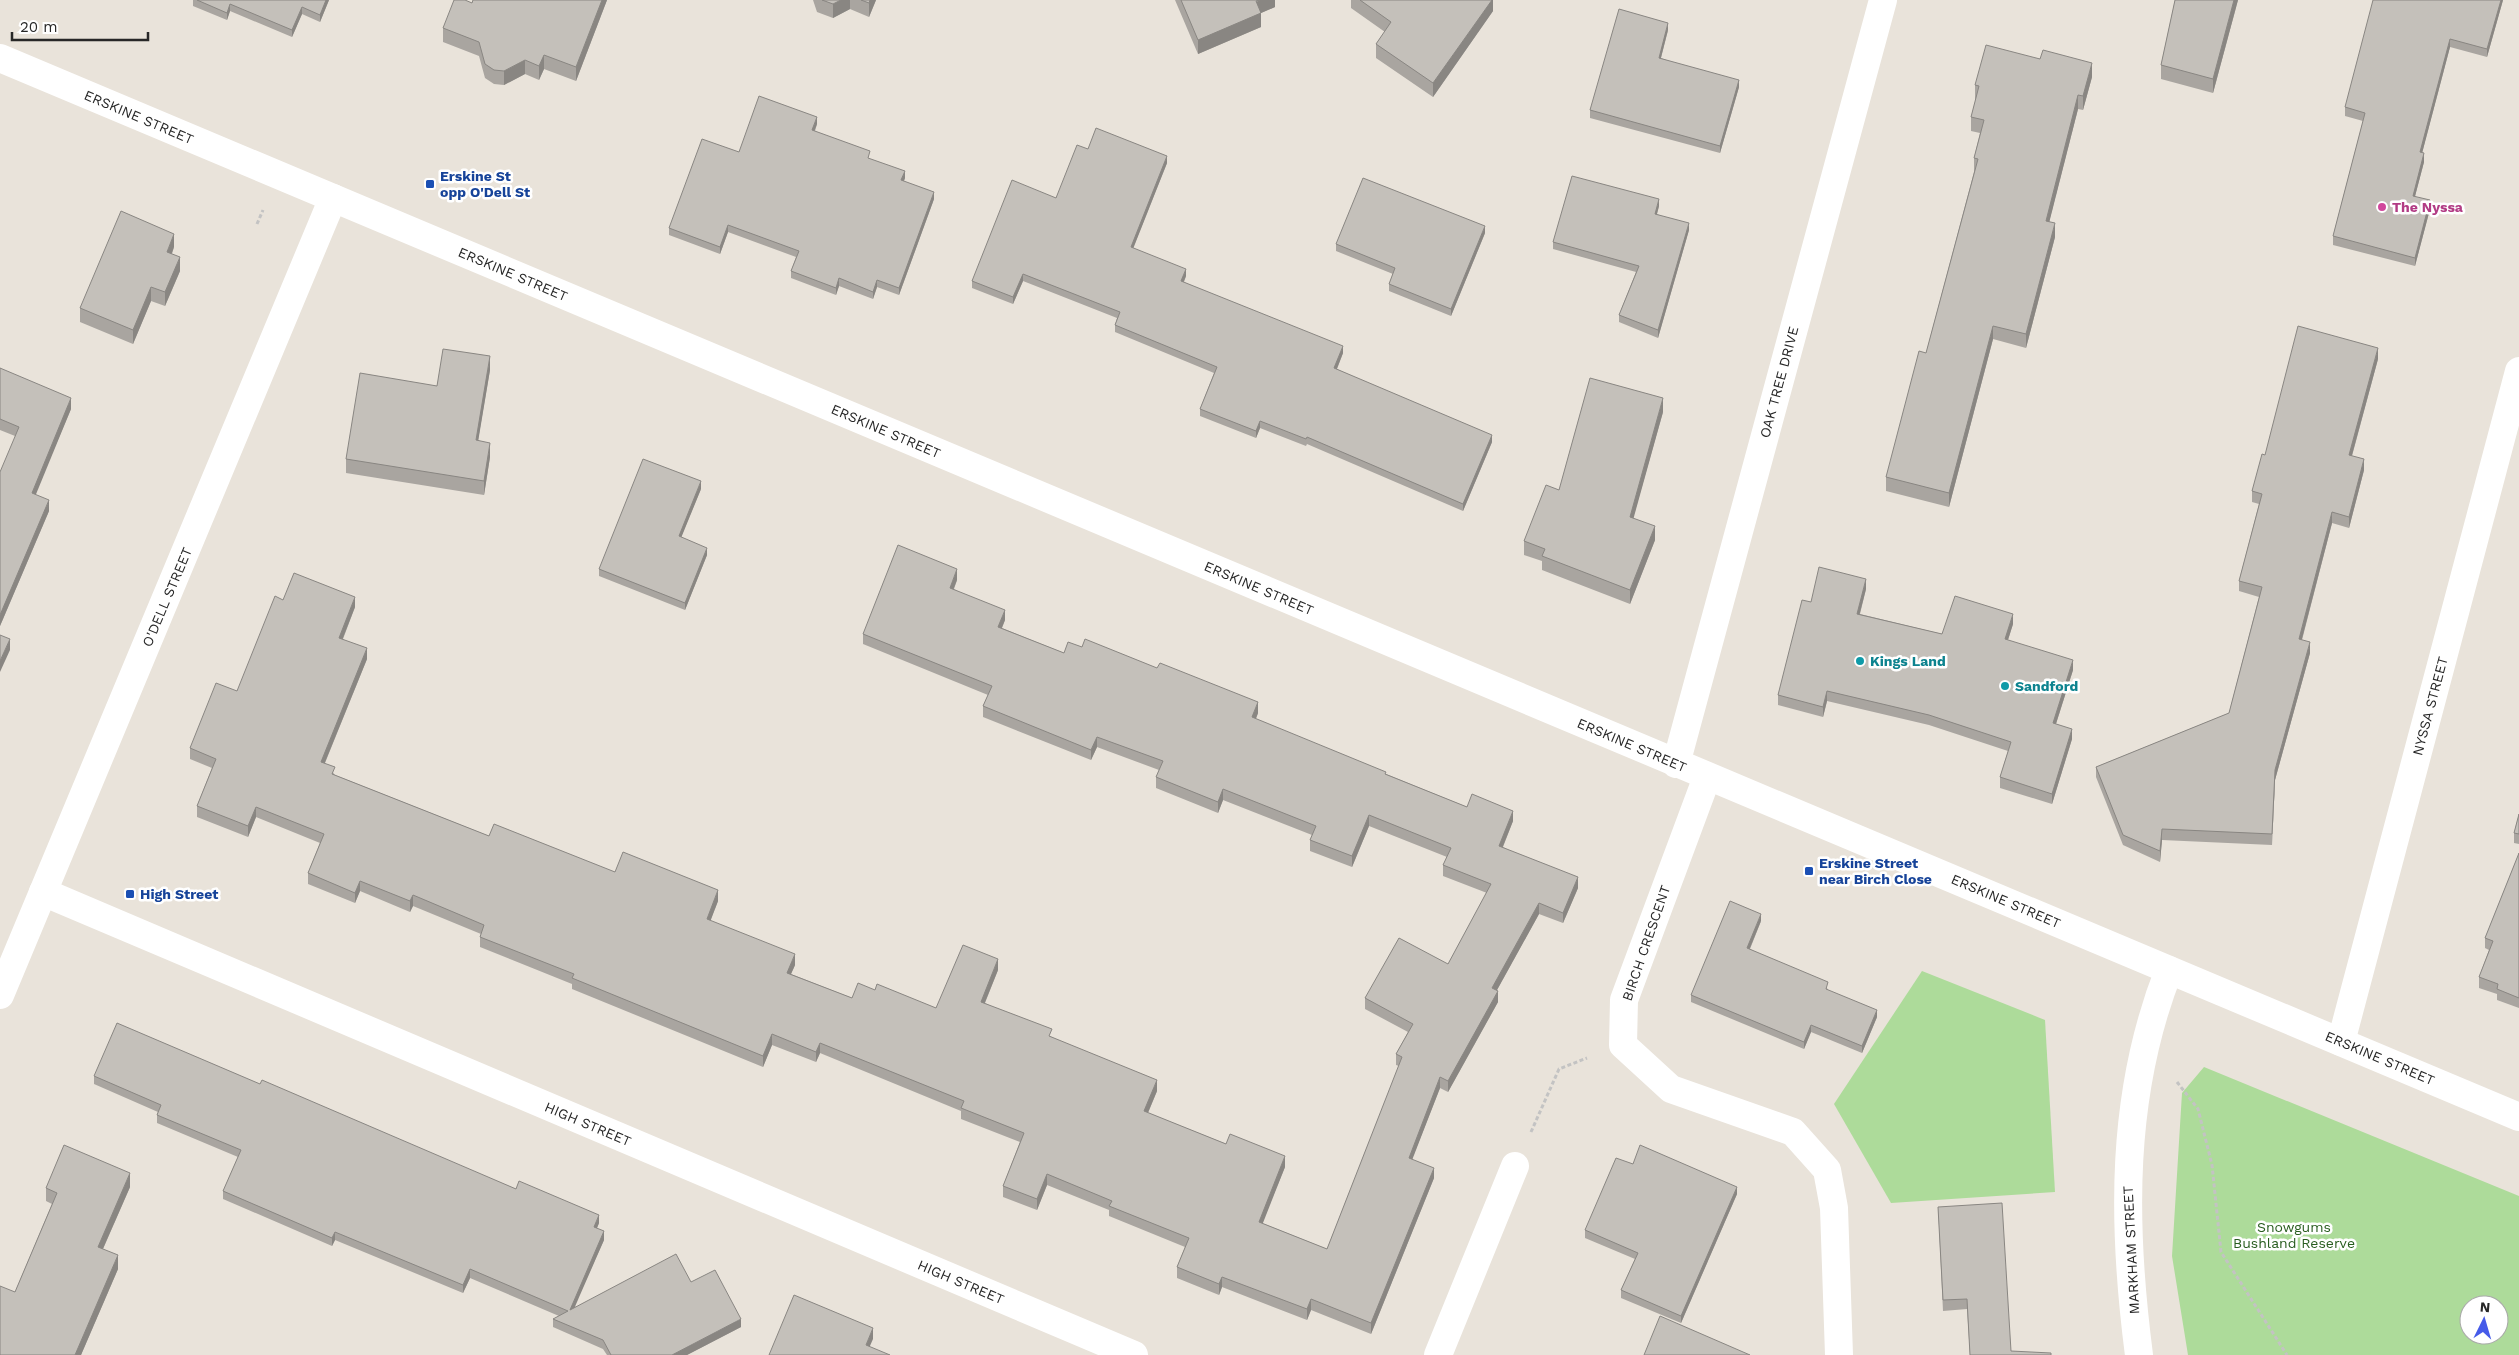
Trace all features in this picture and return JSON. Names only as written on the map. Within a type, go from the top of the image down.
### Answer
[{"type":"street","name":"OAK TREE DRIVE","points":[[1676,764],[1883,0]]},
{"type":"street","name":"ERSKINE STREET","points":[[0,58],[1706,777],[2519,1117]]},
{"type":"street","name":"O'DELL STREET","points":[[0,995],[333,198]]},
{"type":"street","name":"NYSSA STREET","points":[[2341,1042],[2519,370]]},
{"type":"street","name":"BIRCH CRESCENT","points":[[1706,777],[1624,1000],[1623,1045],[1671,1089],[1793,1132],[1827,1170],[1834,1208],[1839,1355]]},
{"type":"street","name":"HIGH STREET","points":[[43,892],[1134,1355]]},
{"type":"street","name":"MARKHAM STREET","points":[[2139,1355],[2126,1206],[2131,1126],[2152,1017],[2169,970]]},
{"type":"street","points":[[1438,1355],[1515,1166]]},
{"type":"path","points":[[1515,1166],[1559,1069],[1592,1057]]},
{"type":"path","points":[[2179,1085],[2198,1109],[2212,1166],[2221,1252],[2287,1355]]},
{"type":"green space","points":[[1922,971],[2045,1020],[2055,1192],[1891,1203],[1834,1104]]},
{"type":"green space","name":"Snowgums Bushland Reserve","points":[[2204,1067],[2519,1196],[2519,1355],[2188,1355],[2172,1256],[2182,1093]]},
{"type":"building","points":[[197,0],[326,0],[320,15],[302,7],[292,30],[230,4],[227,13]]},
{"type":"building","points":[[454,0],[465,0],[472,3],[473,0],[602,0],[576,67],[544,55],[539,66],[525,60],[504,71],[494,70],[485,64],[479,42],[443,28]]},
{"type":"building","points":[[822,0],[841,0],[833,4]]},
{"type":"building","points":[[1181,0],[1260,0],[1256,1],[1261,13],[1198,40]]},
{"type":"building","points":[[1360,0],[1492,0],[1433,83],[1376,44],[1391,22]]},
{"type":"building","points":[[2175,0],[2234,0],[2213,79],[2161,65]]},
{"type":"building","points":[[2373,0],[2501,0],[2487,49],[2450,39],[2420,152],[2424,153],[2413,196],[2430,200],[2415,258],[2333,236],[2365,113],[2345,107]]},
{"type":"building","points":[[1619,9],[1668,23],[1659,58],[1739,80],[1720,146],[1590,110]]},
{"type":"building","points":[[1986,45],[2040,59],[2043,50],[2092,63],[2083,96],[2078,95],[2046,221],[2055,223],[2026,334],[1993,326],[1949,493],[1886,477],[1919,351],[1926,353],[1978,159],[1974,158],[1984,120],[1971,117],[1979,86],[1975,85]]},
{"type":"building","points":[[759,96],[817,117],[812,130],[870,151],[868,158],[905,171],[901,180],[934,192],[899,288],[877,280],[873,292],[839,278],[836,288],[791,271],[799,251],[728,225],[720,247],[669,228],[702,139],[739,152]]},
{"type":"building","points":[[1096,128],[1167,156],[1131,247],[1186,269],[1181,281],[1343,346],[1334,368],[1492,435],[1463,504],[1307,437],[1306,439],[1260,421],[1256,431],[1200,409],[1217,367],[1115,325],[1120,312],[1023,274],[1013,297],[972,281],[1012,180],[1056,198],[1077,145],[1088,149]]},
{"type":"building","points":[[1572,176],[1659,199],[1655,214],[1689,223],[1658,330],[1619,315],[1639,266],[1553,242]]},
{"type":"building","points":[[1363,178],[1485,226],[1451,309],[1389,284],[1395,268],[1336,244]]},
{"type":"building","points":[[121,211],[174,234],[167,252],[180,257],[165,292],[151,287],[133,330],[80,308]]},
{"type":"building","points":[[2298,326],[2378,348],[2349,455],[2364,459],[2349,517],[2332,512],[2299,639],[2310,642],[2275,770],[2272,834],[2162,829],[2160,851],[2123,835],[2096,767],[2229,713],[2262,587],[2239,581],[2262,494],[2252,491],[2262,454],[2265,455]]},
{"type":"building","points":[[443,349],[490,356],[476,440],[490,443],[484,481],[346,459],[360,373],[437,386]]},
{"type":"building","points":[[0,368],[71,398],[32,493],[49,500],[0,615],[0,472],[19,427],[0,419]]},
{"type":"building","points":[[1590,378],[1663,398],[1630,517],[1655,526],[1630,590],[1542,556],[1545,549],[1524,541],[1546,485],[1559,490]]},
{"type":"building","points":[[643,459],[701,481],[679,536],[707,548],[685,603],[599,569]]},
{"type":"building","points":[[898,545],[957,569],[950,588],[1005,610],[998,627],[1064,653],[1068,642],[1082,647],[1085,639],[1157,668],[1160,663],[1258,702],[1252,717],[1386,772],[1385,774],[1467,807],[1472,794],[1513,811],[1499,846],[1578,877],[1563,913],[1539,903],[1492,988],[1498,991],[1448,1081],[1440,1077],[1409,1158],[1434,1168],[1371,1323],[1311,1299],[1307,1309],[1222,1277],[1219,1284],[1177,1267],[1189,1238],[1109,1206],[1112,1201],[1047,1174],[1037,1199],[1003,1186],[1024,1133],[961,1108],[964,1101],[820,1043],[816,1052],[772,1034],[763,1056],[572,978],[574,974],[480,937],[484,925],[413,895],[410,901],[360,881],[355,893],[308,873],[324,834],[256,807],[248,826],[197,806],[216,759],[190,748],[216,683],[237,691],[275,596],[283,600],[294,573],[355,597],[339,638],[367,648],[321,762],[335,767],[332,774],[489,836],[494,824],[615,872],[623,852],[718,890],[707,919],[795,954],[787,973],[852,998],[858,983],[875,990],[877,984],[936,1008],[963,945],[998,959],[981,1002],[1052,1029],[1049,1036],[1157,1080],[1144,1111],[1226,1144],[1230,1134],[1285,1156],[1259,1222],[1327,1249],[1402,1057],[1396,1054],[1413,1024],[1365,998],[1399,938],[1448,964],[1491,884],[1443,865],[1451,848],[1369,815],[1352,856],[1310,840],[1316,826],[1223,789],[1218,802],[1156,777],[1163,761],[1097,737],[1091,750],[983,706],[992,686],[863,634]]},
{"type":"building","points":[[1819,567],[1866,579],[1857,614],[1942,634],[1955,596],[2013,614],[2005,639],[2073,660],[2053,723],[2072,729],[2052,794],[2000,777],[2011,742],[1929,715],[1827,691],[1823,707],[1778,695],[1802,600],[1811,602]]},
{"type":"building","points":[[0,635],[10,639],[0,661]]},
{"type":"building","points":[[2519,814],[2519,834],[2514,833]]},
{"type":"building","points":[[2519,853],[2519,998],[2497,989],[2498,984],[2479,977],[2493,941],[2485,938]]},
{"type":"building","points":[[1730,901],[1761,914],[1747,948],[1828,982],[1826,989],[1877,1010],[1862,1046],[1811,1025],[1804,1042],[1691,995]]},
{"type":"building","points":[[117,1023],[260,1084],[262,1080],[516,1189],[519,1181],[599,1215],[594,1227],[604,1231],[570,1310],[676,1254],[691,1282],[715,1270],[741,1319],[672,1355],[611,1355],[603,1340],[553,1319],[568,1311],[470,1269],[463,1285],[335,1232],[332,1238],[223,1191],[241,1150],[157,1115],[161,1105],[94,1076]]},
{"type":"building","points":[[64,1145],[130,1173],[98,1247],[118,1255],[75,1355],[0,1355],[0,1286],[15,1292],[57,1193],[46,1188]]},
{"type":"building","points":[[1640,1145],[1737,1187],[1681,1316],[1621,1290],[1638,1253],[1585,1230],[1616,1158],[1633,1164]]},
{"type":"building","points":[[2002,1203],[2011,1351],[2051,1353],[2051,1355],[1970,1355],[1967,1299],[1943,1300],[1938,1207]]},
{"type":"building","points":[[794,1295],[873,1328],[866,1345],[890,1355],[769,1355]]},
{"type":"building","points":[[1660,1316],[1750,1355],[1644,1355]]},
{"type":"place","name":"Erskine St opp O'Dell St","points":[[430,184]]},
{"type":"place","name":"The Nyssa","points":[[2382,207]]},
{"type":"place","name":"Kings Land","points":[[1860,661]]},
{"type":"place","name":"Sandford","points":[[2005,686]]},
{"type":"place","name":"Erskine Street near Birch Close","points":[[1809,871]]},
{"type":"place","name":"High Street","points":[[130,894]]}]
